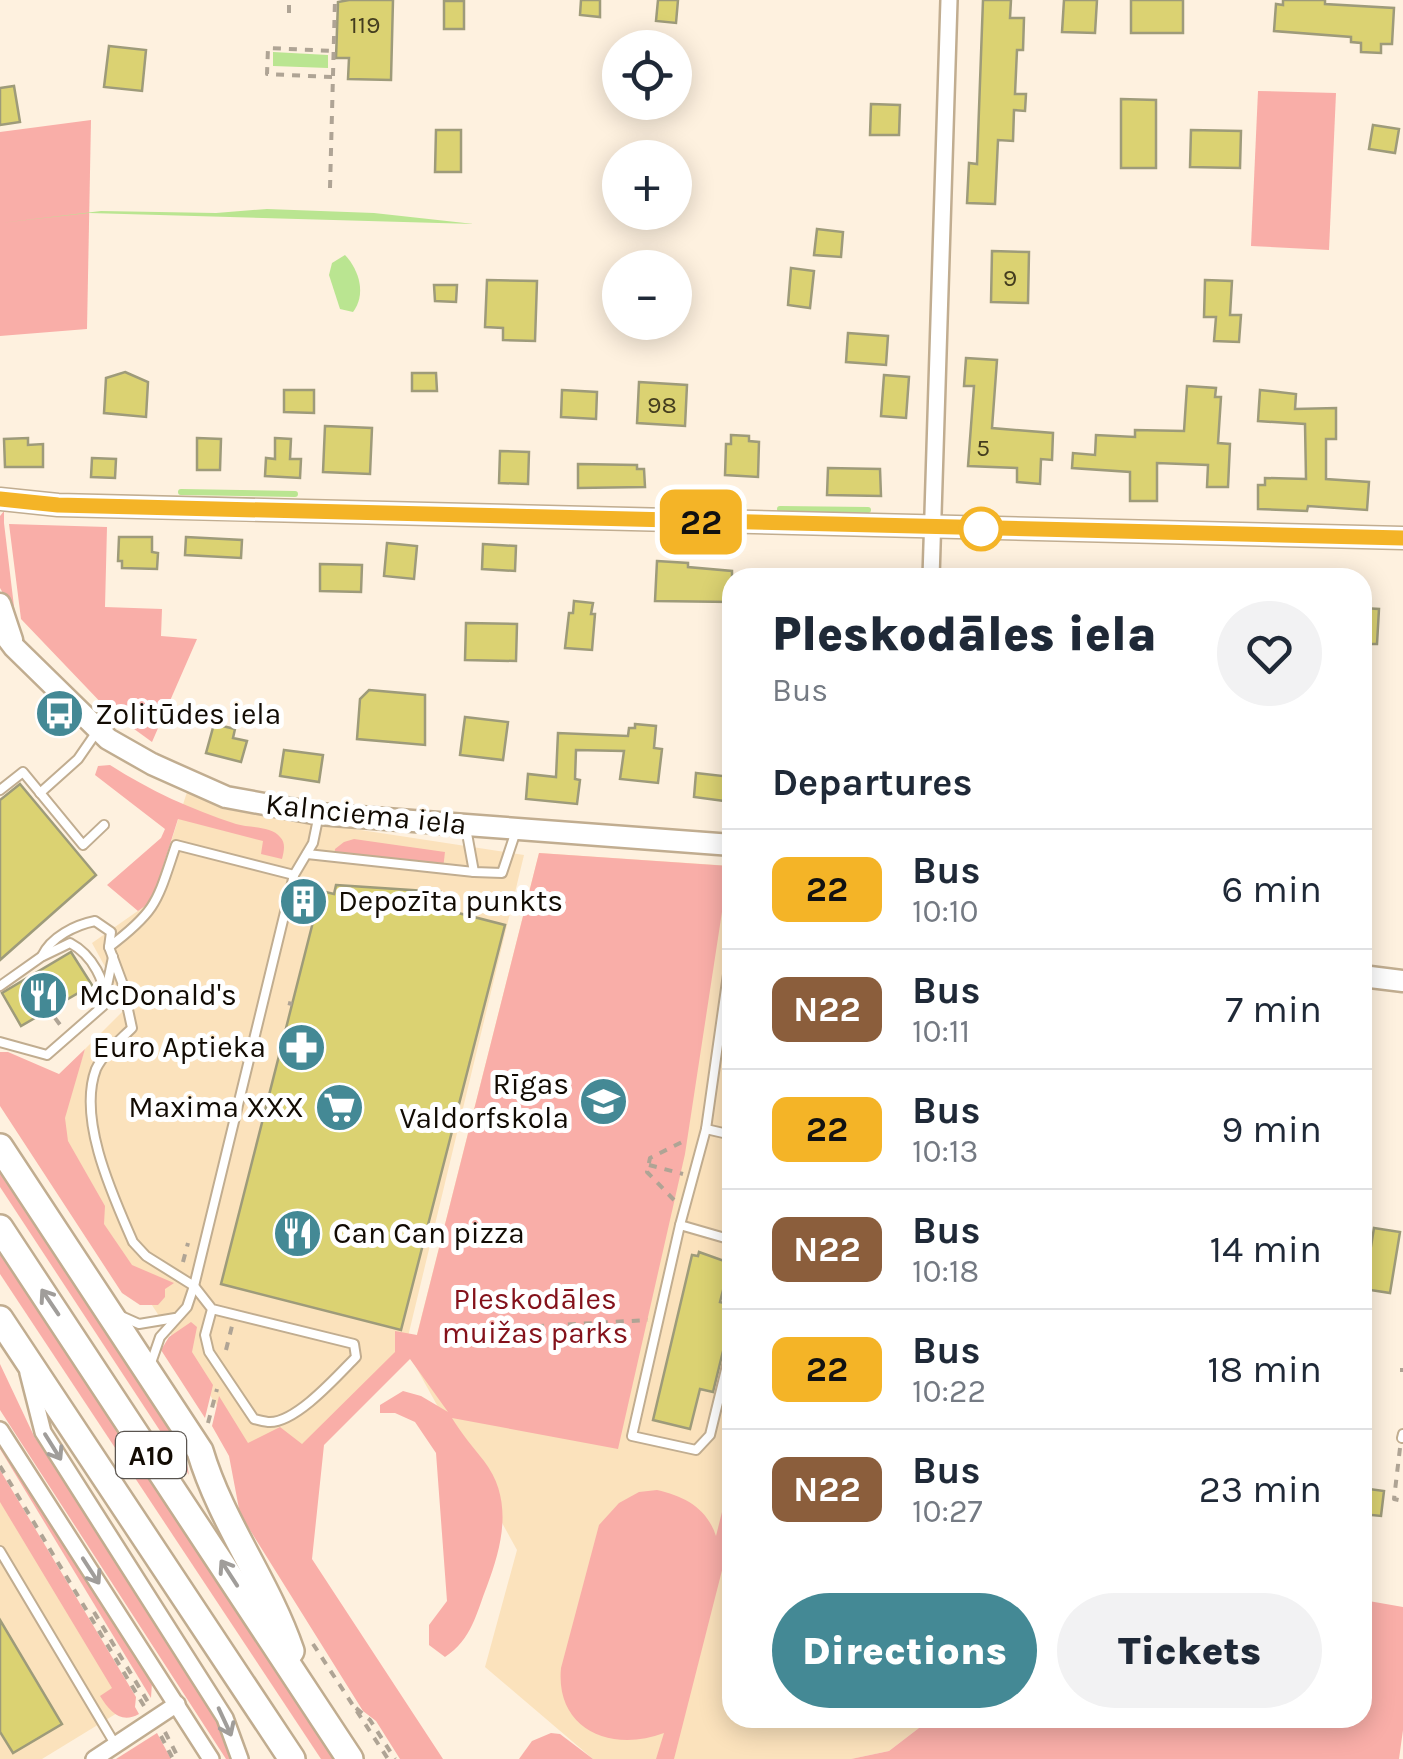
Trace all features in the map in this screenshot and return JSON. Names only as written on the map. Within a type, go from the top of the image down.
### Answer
[{"type":"highway","points":[[0,1146],[200,1451],[211,1490],[277,1611],[302,1684]]},
{"type":"highway","name":"A10","points":[[0,1228],[350,1759]]},
{"type":"highway","name":"A10","points":[[0,1319],[292,1759]]},
{"type":"street","points":[[932,568],[949,0]]},
{"type":"street","points":[[0,498],[58,505],[1403,538]]},
{"type":"street","points":[[0,604],[14,647]]},
{"type":"street","name":"Kalnciema iela","points":[[0,628],[14,647],[98,730],[152,764],[226,797],[320,814],[722,845]]},
{"type":"street","points":[[1372,977],[1403,981]]},
{"type":"street","points":[[22,1354],[44,1432],[225,1718],[240,1759]]},
{"type":"street","points":[[0,1430],[211,1759]]},
{"type":"street","points":[[94,1759],[116,1744],[159,1726],[176,1704]]},
{"type":"lane","points":[[40,793],[78,759],[98,730]]},
{"type":"lane","points":[[0,790],[22,772],[83,845],[104,825]]},
{"type":"lane","points":[[150,1373],[151,1356],[160,1337],[186,1307],[194,1286],[294,875],[314,843],[320,814]]},
{"type":"lane","points":[[466,825],[474,872]]},
{"type":"lane","points":[[306,854],[502,873],[516,829]]},
{"type":"lane","points":[[109,947],[138,925],[156,904],[176,845],[294,875]]},
{"type":"lane","points":[[42,957],[48,943],[84,924],[95,921],[111,932],[109,947],[132,1028],[96,1068],[91,1127],[133,1242],[146,1256],[194,1286],[212,1310],[354,1344],[356,1357],[310,1402],[284,1419],[270,1422],[254,1418],[208,1352],[206,1336],[212,1310]]},
{"type":"lane","points":[[0,986],[70,943],[82,949],[104,984],[106,995]]},
{"type":"lane","points":[[0,1042],[46,1055],[103,1006],[113,957]]},
{"type":"lane","points":[[722,1030],[706,1129],[632,1436],[696,1450],[710,1436],[722,1386]]},
{"type":"lane","points":[[706,1129],[722,1133]]},
{"type":"lane","points":[[680,1225],[722,1237]]},
{"type":"lane","points":[[110,1312],[140,1324],[174,1318]]},
{"type":"lane","points":[[0,1551],[116,1744]]},
{"type":"path","points":[[289,0],[289,13]]},
{"type":"path","points":[[330,188],[335,0]]},
{"type":"path","points":[[332,76],[267,74],[268,48],[333,51]]},
{"type":"path","points":[[56,1005],[60,1014],[55,1018],[63,1030]]},
{"type":"path","points":[[684,1211],[647,1172],[648,1165],[650,1158],[706,1129]]},
{"type":"path","points":[[648,1165],[694,1176]]},
{"type":"path","points":[[181,1267],[188,1243]]},
{"type":"path","points":[[488,1329],[658,1320]]},
{"type":"path","points":[[1403,1436],[1394,1499],[1403,1501]]},
{"type":"path","points":[[0,1466],[176,1759]]},
{"type":"path","points":[[348,1702],[370,1720],[392,1759],[365,1723],[348,1702]]},
{"type":"path","points":[[159,1726],[176,1759]]},
{"type":"shaded area","points":[[273,52],[328,55],[328,68],[273,66]]},
{"type":"shaded area","points":[[267,209],[374,213],[474,224],[89,213],[0,223],[101,211],[216,213]]},
{"type":"shaded area","points":[[345,255],[360,283],[353,312],[340,309],[329,275],[332,263]]},
{"type":"shaded area","points":[[187,792],[223,809],[524,855],[405,1349],[300,1456],[248,1454],[52,1150],[85,1049],[127,1007],[92,943],[152,901]]},
{"type":"shaded area","name":"Rīgas Valdorfskola","points":[[539,853],[722,865],[722,1728],[919,1728],[889,1751],[851,1759],[593,1759],[485,1667],[517,1550],[411,1358]]},
{"type":"shaded area","points":[[0,1479],[127,1707],[42,1759],[0,1759]]},
{"type":"green space","points":[[1258,91],[1336,93],[1329,250],[1251,246]]},
{"type":"green space","points":[[91,120],[87,329],[0,336],[0,132]]},
{"type":"green space","points":[[4,511],[15,615],[0,588],[0,516]]},
{"type":"green space","points":[[9,524],[107,527],[105,607],[162,609],[161,636],[197,639],[152,742],[108,710],[21,619]]},
{"type":"green space","points":[[110,765],[187,806],[276,833],[284,844],[282,859],[261,854],[263,841],[178,819],[152,901],[138,911],[107,885],[161,838],[165,829],[95,775],[98,766]]},
{"type":"green space","points":[[354,839],[445,852],[443,869],[334,858],[335,849]]},
{"type":"green space","name":"Pleskodāles muižas parks","points":[[539,853],[722,866],[722,912],[685,1154],[618,1449],[452,1418],[493,1476],[499,1491],[502,1523],[497,1555],[476,1616],[461,1642],[445,1657],[429,1645],[429,1625],[447,1601],[436,1453],[415,1422],[395,1413],[380,1413],[380,1405],[403,1391],[421,1396],[448,1412],[410,1359],[324,1445],[312,1559],[443,1759],[400,1759],[376,1721],[363,1711],[240,1514],[229,1456],[212,1426],[219,1396],[248,1443],[280,1427],[302,1444],[395,1352],[395,1331],[417,1335]]},
{"type":"green space","points":[[85,1049],[65,1118],[68,1141],[105,1206],[104,1224],[132,1265],[174,1283],[165,1289],[165,1297],[158,1305],[140,1305],[122,1293],[0,1106],[0,1052],[59,1074]]},
{"type":"green space","points":[[0,1160],[147,1386],[186,1459],[189,1475],[0,1187]]},
{"type":"green space","points":[[0,1254],[334,1759],[321,1759],[0,1274]]},
{"type":"green space","points":[[191,1322],[197,1327],[192,1352],[213,1385],[205,1418],[161,1350],[169,1337]]},
{"type":"green space","points":[[0,1364],[34,1436],[201,1688],[218,1719],[232,1759],[226,1759],[0,1410]]},
{"type":"green space","points":[[0,1438],[149,1671],[151,1698],[0,1449]]},
{"type":"green space","points":[[0,1470],[136,1697],[139,1714],[127,1718],[116,1715],[100,1696],[112,1688],[0,1502]]},
{"type":"green space","points":[[657,1490],[693,1505],[707,1518],[716,1536],[722,1512],[722,1570],[674,1759],[656,1759],[664,1733],[625,1740],[591,1731],[567,1707],[562,1689],[561,1668],[599,1525],[619,1503],[639,1492]]},
{"type":"green space","points":[[1372,1602],[1403,1607],[1403,1730],[1399,1759],[851,1759],[889,1751],[919,1728],[1372,1728]]},
{"type":"green space","points":[[157,1733],[171,1759],[116,1759]]},
{"type":"green space","points":[[551,1733],[560,1734],[593,1759],[519,1759],[532,1741]]},
{"type":"building","points":[[393,0],[391,80],[348,79],[349,58],[336,58],[338,2]]},
{"type":"building","points":[[581,0],[600,0],[600,17],[580,15]]},
{"type":"building","points":[[658,0],[678,0],[676,23],[656,21]]},
{"type":"building","points":[[983,0],[1011,0],[1010,18],[1024,18],[1023,50],[1017,50],[1015,94],[1026,94],[1025,111],[1014,110],[1013,141],[998,140],[995,204],[967,203],[969,163],[977,164]]},
{"type":"building","points":[[1064,0],[1097,0],[1095,33],[1062,32]]},
{"type":"building","points":[[1131,0],[1183,0],[1183,33],[1131,33]]},
{"type":"building","points":[[1283,0],[1325,0],[1325,4],[1394,8],[1392,44],[1381,44],[1381,53],[1361,52],[1361,43],[1351,42],[1351,37],[1274,31],[1276,4],[1283,5]]},
{"type":"building","points":[[444,1],[464,1],[464,29],[444,29]]},
{"type":"building","points":[[109,46],[146,50],[142,91],[104,87]]},
{"type":"building","points":[[14,86],[20,122],[0,125],[0,88]]},
{"type":"building","points":[[1121,99],[1156,100],[1156,168],[1121,168]]},
{"type":"building","points":[[871,104],[900,105],[899,135],[870,135]]},
{"type":"building","points":[[1373,125],[1399,129],[1395,153],[1369,149]]},
{"type":"building","points":[[436,130],[461,130],[461,172],[435,172]]},
{"type":"building","points":[[1191,130],[1241,131],[1240,168],[1190,167]]},
{"type":"building","points":[[817,229],[843,232],[841,257],[814,255]]},
{"type":"building","points":[[992,251],[1029,252],[1028,303],[991,302]]},
{"type":"building","points":[[791,268],[814,271],[810,308],[788,305]]},
{"type":"building","points":[[487,280],[537,281],[535,341],[503,340],[503,328],[485,327]]},
{"type":"building","points":[[1205,280],[1232,281],[1230,315],[1241,315],[1239,342],[1214,341],[1216,317],[1204,317]]},
{"type":"building","points":[[434,285],[457,285],[456,302],[435,301]]},
{"type":"building","points":[[848,333],[888,336],[886,365],[846,362]]},
{"type":"building","points":[[966,358],[997,360],[992,428],[1053,433],[1052,460],[1041,459],[1040,484],[1017,482],[1017,468],[968,466],[974,386],[964,386]]},
{"type":"building","points":[[125,372],[148,382],[146,417],[104,413],[106,378]]},
{"type":"building","points":[[412,373],[436,373],[437,391],[412,391]]},
{"type":"building","points":[[884,375],[909,377],[906,418],[881,416]]},
{"type":"building","points":[[639,382],[687,385],[685,426],[637,423]]},
{"type":"building","points":[[1187,386],[1216,388],[1215,397],[1221,397],[1218,443],[1230,444],[1228,487],[1207,487],[1208,465],[1157,463],[1157,501],[1130,501],[1130,472],[1072,468],[1073,453],[1095,455],[1096,435],[1135,437],[1135,430],[1184,431]]},
{"type":"building","points":[[284,390],[314,390],[314,413],[284,412]]},
{"type":"building","points":[[562,390],[597,392],[596,419],[561,417]]},
{"type":"building","points":[[1260,390],[1296,394],[1295,409],[1336,408],[1336,439],[1326,439],[1326,479],[1369,482],[1367,510],[1308,506],[1307,511],[1258,509],[1258,485],[1265,485],[1265,478],[1306,479],[1305,424],[1258,421]]},
{"type":"building","points":[[325,426],[372,428],[370,474],[323,472]]},
{"type":"building","points":[[731,435],[749,436],[749,441],[759,442],[758,477],[725,475],[726,444],[731,444]]},
{"type":"building","points":[[28,438],[28,445],[43,444],[43,467],[5,467],[4,439]]},
{"type":"building","points":[[197,438],[221,439],[220,470],[197,470]]},
{"type":"building","points":[[275,438],[291,439],[290,459],[301,459],[300,478],[265,476],[266,458],[275,459]]},
{"type":"building","points":[[500,451],[529,452],[528,484],[499,483]]},
{"type":"building","points":[[92,458],[116,459],[115,478],[91,477]]},
{"type":"building","points":[[578,464],[637,465],[637,469],[644,469],[645,487],[578,488]]},
{"type":"building","points":[[828,468],[880,469],[881,496],[827,495]]},
{"type":"building","points":[[119,537],[152,537],[152,552],[158,553],[157,569],[122,568],[122,561],[118,561]]},
{"type":"building","points":[[186,537],[242,540],[241,558],[185,555]]},
{"type":"building","points":[[387,543],[417,546],[414,579],[384,576]]},
{"type":"building","points":[[483,544],[516,546],[515,571],[482,569]]},
{"type":"building","points":[[657,561],[722,570],[722,602],[655,601]]},
{"type":"building","points":[[320,564],[362,565],[361,592],[320,591]]},
{"type":"building","points":[[574,601],[593,603],[592,650],[565,648]]},
{"type":"building","points":[[1372,609],[1379,609],[1377,644],[1372,644]]},
{"type":"building","points":[[466,623],[517,624],[516,661],[465,660]]},
{"type":"building","points":[[369,690],[425,695],[425,745],[357,739],[360,699]]},
{"type":"building","points":[[465,717],[508,722],[503,760],[460,755]]},
{"type":"building","points":[[214,724],[235,729],[233,738],[247,741],[241,762],[206,753]]},
{"type":"building","points":[[635,724],[656,726],[654,748],[662,749],[658,783],[620,779],[624,751],[576,750],[575,779],[580,780],[577,804],[526,799],[528,774],[556,777],[558,733],[628,736],[629,728],[635,728]]},
{"type":"building","points":[[284,750],[323,755],[319,782],[280,776]]},
{"type":"building","points":[[696,773],[722,776],[722,801],[694,797]]},
{"type":"building","points":[[20,784],[96,875],[0,960],[0,800]]},
{"type":"building","points":[[336,885],[440,892],[435,907],[505,925],[401,1330],[221,1284],[314,918],[293,913],[300,886],[334,894]]},
{"type":"building","points":[[71,952],[92,985],[21,1026],[2,993]]},
{"type":"building","points":[[1374,1228],[1400,1232],[1390,1293],[1372,1290]]},
{"type":"building","points":[[699,1252],[722,1260],[722,1357],[713,1392],[700,1389],[690,1429],[653,1420],[692,1255],[698,1256]]},
{"type":"building","points":[[1372,1489],[1384,1491],[1381,1516],[1372,1515]]},
{"type":"building","points":[[0,1620],[62,1724],[13,1753],[0,1732]]},
{"type":"waterway","points":[[181,492],[295,494]]},
{"type":"waterway","points":[[659,503],[744,506]]},
{"type":"waterway","points":[[780,509],[868,510]]},
{"type":"bus line","name":"22","points":[[0,499],[58,505],[1403,538]]},
{"type":"place","name":"Zolitūdes iela","points":[[60,714]]},
{"type":"place","name":"Depozīta punkts","points":[[303,901]]},
{"type":"place","name":"McDonald's","points":[[44,995]]},
{"type":"place","name":"Euro Aptieka","points":[[301,1047]]},
{"type":"place","name":"Rīgas Valdorfskola","points":[[604,1101]]},
{"type":"place","name":"Maxima XXX","points":[[339,1107]]},
{"type":"place","name":"Can Can pizza","points":[[298,1233]]}]
